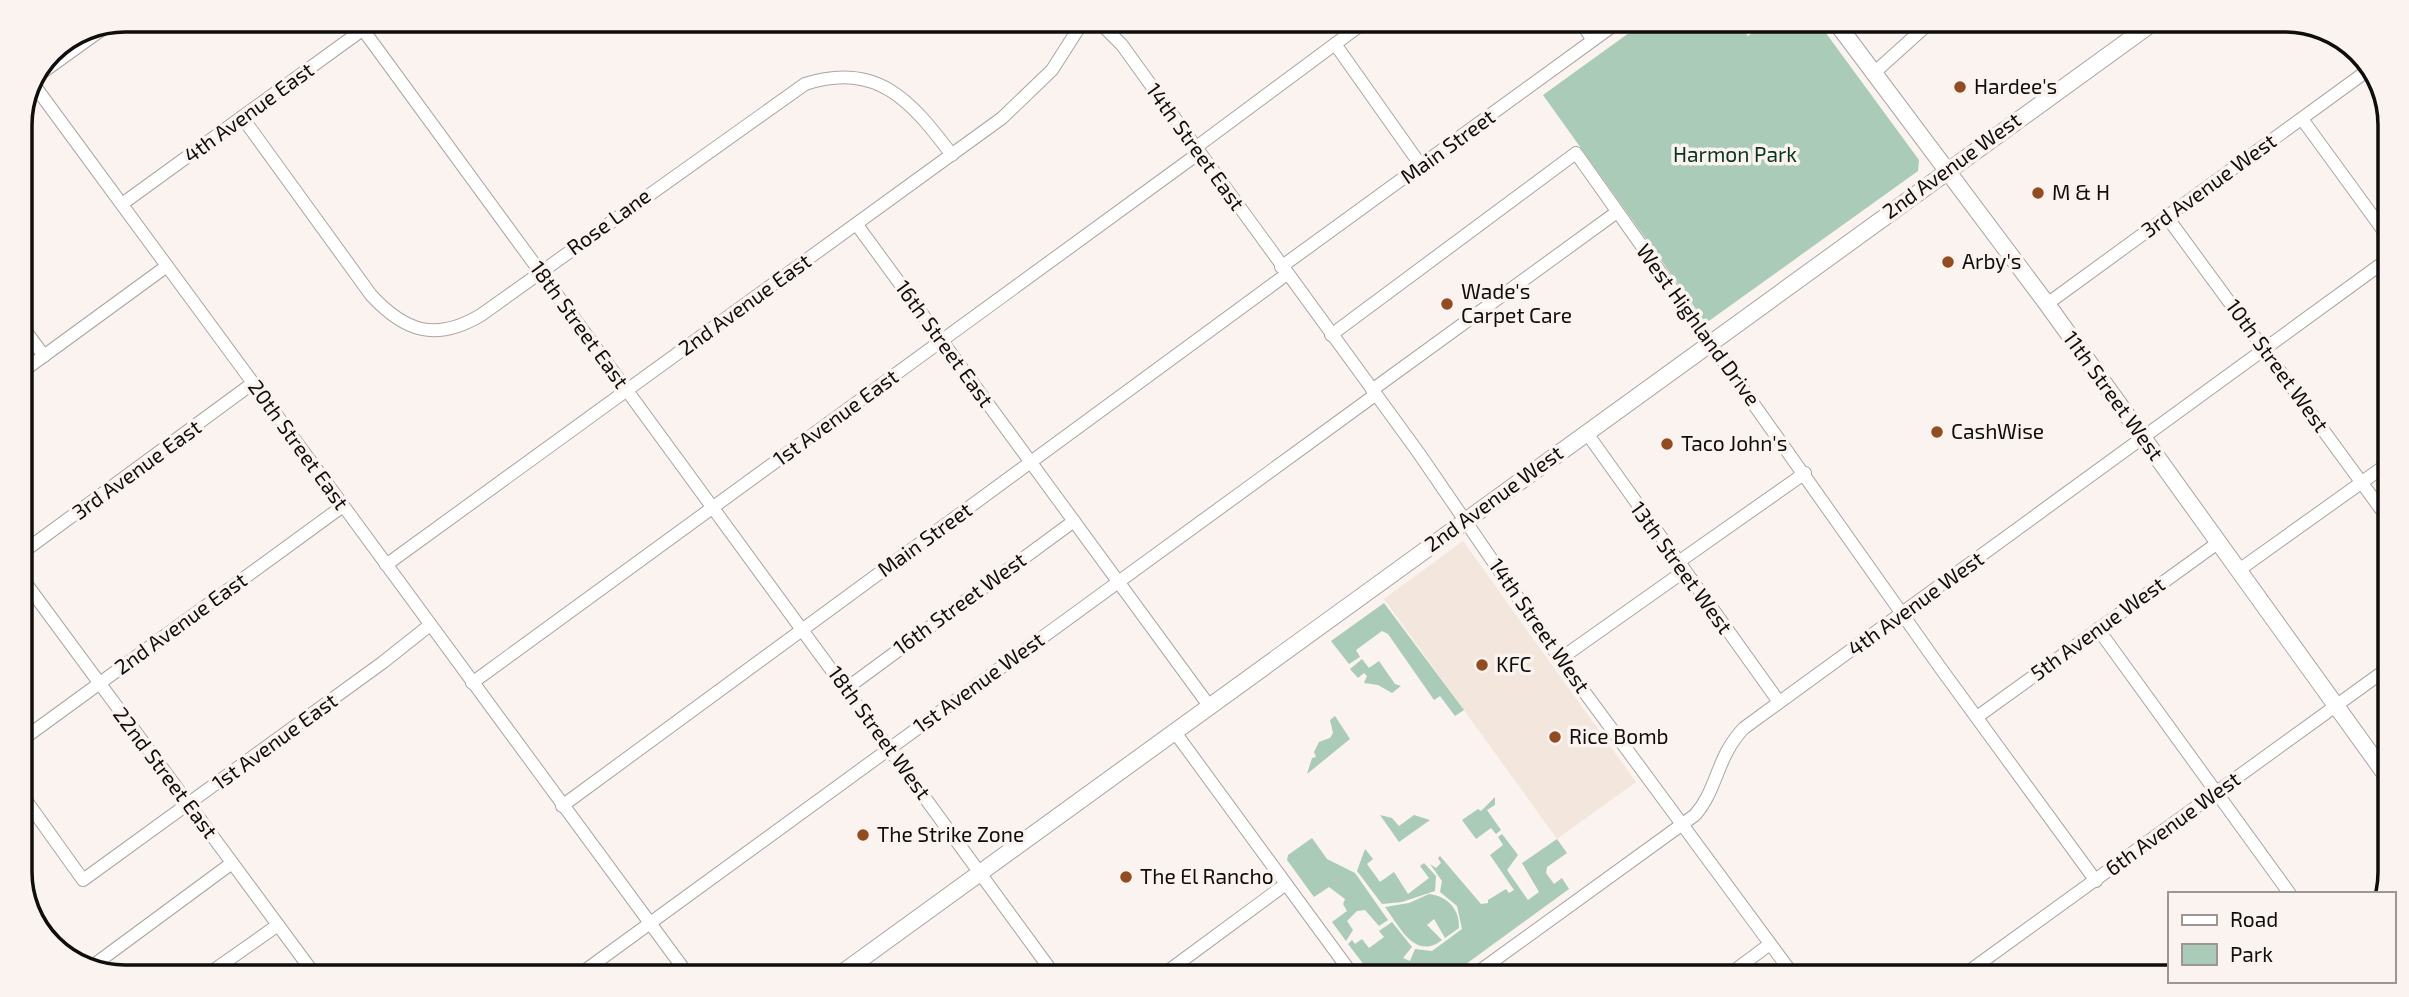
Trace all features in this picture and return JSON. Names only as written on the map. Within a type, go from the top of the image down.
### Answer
[{"type":"main road","name":"11th Street West","points":[[1843,31],[2047,304],[2378,764]]},
{"type":"main road","name":"2nd Avenue West","points":[[853,965],[2140,31]]},
{"type":"street","name":"4th Avenue East","points":[[122,204],[242,117],[352,31]]},
{"type":"street","name":"18th Street East","points":[[364,31],[803,629]]},
{"type":"street","name":"2nd Avenue East","points":[[386,565],[952,155],[1037,88],[1076,31]]},
{"type":"street","name":"14th Street East","points":[[1108,31],[1122,45],[1284,271]]},
{"type":"street","name":"1st Avenue East","points":[[472,682],[942,341],[1353,31]]},
{"type":"street","points":[[1587,31],[1593,40]]},
{"type":"street","name":"Main Street","points":[[562,806],[1031,463],[1606,31]]},
{"type":"street","points":[[1875,72],[1920,31]]},
{"type":"street","points":[[1335,44],[1423,167]]},
{"type":"street","name":"Rose Lane","points":[[242,117],[371,295],[391,317],[418,330],[465,325],[780,99],[805,84],[834,75],[859,77],[905,99],[952,155]]},
{"type":"street","name":"3rd Avenue West","points":[[2047,304],[2362,75]]},
{"type":"street","name":"20th Street East","points":[[38,91],[681,965]]},
{"type":"street","points":[[2302,119],[2377,222]]},
{"type":"street","name":"West Highland Drive","points":[[1331,335],[1576,153],[2096,881]]},
{"type":"street","name":"1st Avenue West","points":[[593,965],[1118,582],[1617,212]]},
{"type":"street","name":"10th Street West","points":[[2167,217],[2378,504]]},
{"type":"street","name":"16th Street East","points":[[857,225],[1031,463]]},
{"type":"street","points":[[32,365],[167,265]]},
{"type":"street","name":"4th Avenue West","points":[[1488,965],[1683,825],[1704,805],[1722,756],[1734,738],[1779,702],[2377,267]]},
{"type":"street","name":"14th Street West","points":[[1284,271],[1374,392],[1560,659],[1786,965]]},
{"type":"street","points":[[32,340],[44,356]]},
{"type":"street","name":"3rd Avenue East","points":[[32,545],[253,383]]},
{"type":"street","name":"13th Street West","points":[[1586,432],[1779,702]]},
{"type":"street","points":[[1031,463],[1210,707]]},
{"type":"street","points":[[2239,570],[2377,471]]},
{"type":"street","points":[[1560,659],[1805,473]]},
{"type":"street","name":"2nd Avenue East","points":[[32,733],[343,506]]},
{"type":"street","name":"16th Street West","points":[[847,688],[1074,521]]},
{"type":"street","name":"5th Avenue West","points":[[1977,717],[2219,542]]},
{"type":"street","name":"22nd Street East","points":[[32,592],[308,965]]},
{"type":"street","name":"1st Avenue East","points":[[32,810],[83,880],[430,625]]},
{"type":"street","name":"18th Street West","points":[[803,629],[1047,965]]},
{"type":"street","points":[[2098,629],[2289,892]]},
{"type":"street","name":"6th Avenue West","points":[[1978,965],[2378,676]]},
{"type":"street","points":[[1174,731],[1345,965]]},
{"type":"street","points":[[99,961],[232,863]]},
{"type":"street","points":[[1176,965],[1286,884]]},
{"type":"street","points":[[221,965],[278,925]]},
{"type":"street","points":[[1742,965],[1770,944]]},
{"type":"shaded area","points":[[1463,541],[1636,782],[1557,839],[1384,599]]},
{"type":"green space","name":"Harmon Park","points":[[1632,31],[1744,31],[1748,36],[1754,31],[1824,31],[1919,160],[1918,171],[1706,323],[1543,95]]},
{"type":"green space","points":[[1384,603],[1464,710],[1455,716],[1440,696],[1434,700],[1388,634],[1382,631],[1356,650],[1360,657],[1349,664],[1331,641]]},
{"type":"green space","points":[[1362,659],[1369,668],[1379,661],[1395,684],[1401,686],[1392,693],[1378,685],[1364,683],[1367,676],[1364,673],[1358,678],[1350,669]]},
{"type":"green space","points":[[1335,716],[1350,739],[1307,774],[1312,758],[1316,757],[1314,752],[1319,742],[1330,738],[1333,733],[1330,720]]},
{"type":"green space","points":[[1495,797],[1495,805],[1487,810],[1501,830],[1496,834],[1491,828],[1476,839],[1462,820],[1478,809],[1481,811]]},
{"type":"green space","points":[[1380,815],[1392,818],[1399,826],[1414,815],[1430,820],[1399,842]]},
{"type":"green space","points":[[1502,834],[1518,855],[1507,870],[1528,900],[1539,892],[1522,863],[1557,839],[1567,853],[1547,867],[1546,873],[1554,884],[1562,878],[1569,889],[1465,965],[1364,965],[1348,944],[1352,940],[1355,944],[1362,939],[1369,948],[1384,937],[1379,931],[1392,922],[1412,947],[1403,958],[1410,961],[1415,949],[1432,951],[1462,929],[1457,906],[1440,892],[1442,881],[1430,864],[1436,868],[1441,863],[1438,858],[1440,856],[1481,904],[1488,903],[1488,900],[1506,889],[1509,893],[1514,890],[1490,855],[1503,845],[1498,837]]},
{"type":"green space","points":[[1312,838],[1327,859],[1355,873],[1388,920],[1379,926],[1365,910],[1357,911],[1347,921],[1353,930],[1346,941],[1332,922],[1347,911],[1343,904],[1345,899],[1329,887],[1314,897],[1287,860],[1288,855]]},
{"type":"green space","points":[[1365,849],[1373,859],[1367,864],[1380,882],[1394,872],[1408,894],[1429,878],[1420,866],[1424,863],[1436,876],[1435,891],[1402,902],[1382,904],[1357,871]]},
{"type":"green space","points":[[1429,894],[1441,897],[1455,909],[1459,928],[1445,938],[1434,919],[1427,925],[1442,940],[1424,947],[1409,939],[1385,907],[1409,903]]},
{"type":"place","name":"Hardee's","points":[[1960,87]]},
{"type":"place","name":"M & H","points":[[2038,193]]},
{"type":"place","name":"Arby's","points":[[1948,262]]},
{"type":"place","name":"Wade's Carpet Care","points":[[1447,304]]},
{"type":"place","name":"CashWise","points":[[1937,432]]},
{"type":"place","name":"Taco John's","points":[[1667,444]]},
{"type":"place","name":"KFC","points":[[1482,665]]},
{"type":"place","name":"Rice Bomb","points":[[1555,737]]},
{"type":"place","name":"The Strike Zone","points":[[863,835]]},
{"type":"place","name":"The El Rancho","points":[[1126,877]]}]
